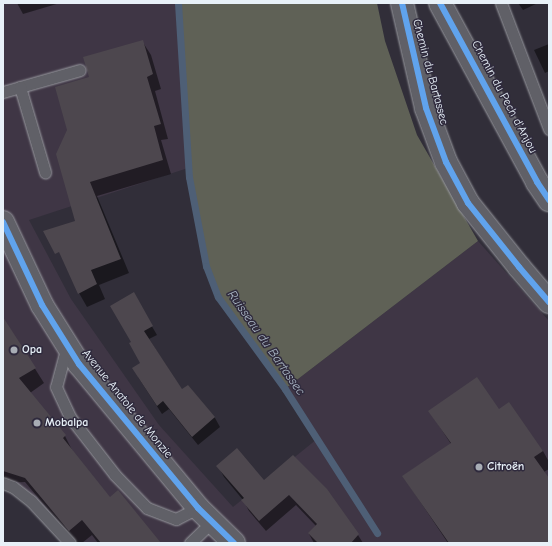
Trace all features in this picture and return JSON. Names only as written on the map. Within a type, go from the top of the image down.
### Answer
[{"type":"street","name":"Chemin du Bartassec","points":[[402,3],[426,108],[446,162],[468,203],[549,302]]},
{"type":"street","name":"Chemin du Pech d'Anjou","points":[[440,3],[537,182],[549,200]]},
{"type":"street","name":"Avenue Anatole de Monzie","points":[[3,222],[42,305],[79,364],[205,515],[234,543]]},
{"type":"lane","name":"Chemin du Pech d'Anjou","points":[[501,3],[549,129]]},
{"type":"lane","points":[[3,92],[80,70]]},
{"type":"lane","points":[[20,87],[45,172]]},
{"type":"lane","points":[[67,345],[56,387],[70,417],[115,475],[147,508],[176,519],[205,515]]},
{"type":"lane","points":[[3,483],[13,487],[30,501],[70,543]]},
{"type":"lane","points":[[190,543],[205,515]]},
{"type":"shaded area","points":[[3,3],[178,3],[188,168],[29,220],[71,299],[159,425],[233,507],[317,439],[285,389],[478,241],[549,321],[549,543],[78,543],[34,496],[3,475]]},
{"type":"shaded area","points":[[178,3],[377,3],[385,41],[417,135],[478,241],[285,389],[218,297],[206,266],[189,177]]},
{"type":"building","points":[[143,40],[153,74],[147,77],[161,124],[154,126],[163,160],[90,182],[121,259],[91,270],[97,284],[78,294],[59,252],[55,254],[43,231],[75,221],[56,154],[67,130],[55,87],[89,77],[83,57]]},
{"type":"building","points":[[134,292],[153,326],[144,331],[182,389],[188,385],[215,417],[192,437],[163,401],[157,406],[132,368],[140,363],[129,343],[131,342],[110,306]]},
{"type":"building","points":[[3,317],[36,368],[19,378],[66,435],[63,438],[110,497],[118,490],[161,543],[101,543],[82,520],[69,531],[25,478],[3,471]]},
{"type":"building","name":"Citroën","points":[[477,377],[499,409],[509,402],[543,451],[534,457],[549,478],[549,543],[449,543],[402,476],[451,443],[428,411]]},
{"type":"building","points":[[237,448],[264,480],[293,455],[327,489],[359,534],[351,543],[318,543],[308,533],[317,524],[289,495],[259,521],[241,500],[244,498],[216,466]]},
{"type":"waterway","name":"Ruisseau du Bartassec","points":[[178,3],[189,177],[206,266],[218,297],[285,389],[377,533]]},
{"type":"cycle path","points":[[402,3],[426,108],[446,162],[468,203],[549,302]]},
{"type":"cycle path","points":[[440,3],[537,182],[549,200]]},
{"type":"cycle path","points":[[3,222],[42,305],[79,364],[198,508],[234,543]]},
{"type":"place","name":"Opa","points":[[14,350]]},
{"type":"place","name":"Mobalpa","points":[[37,423]]},
{"type":"place","name":"Citroën","points":[[479,467]]}]
